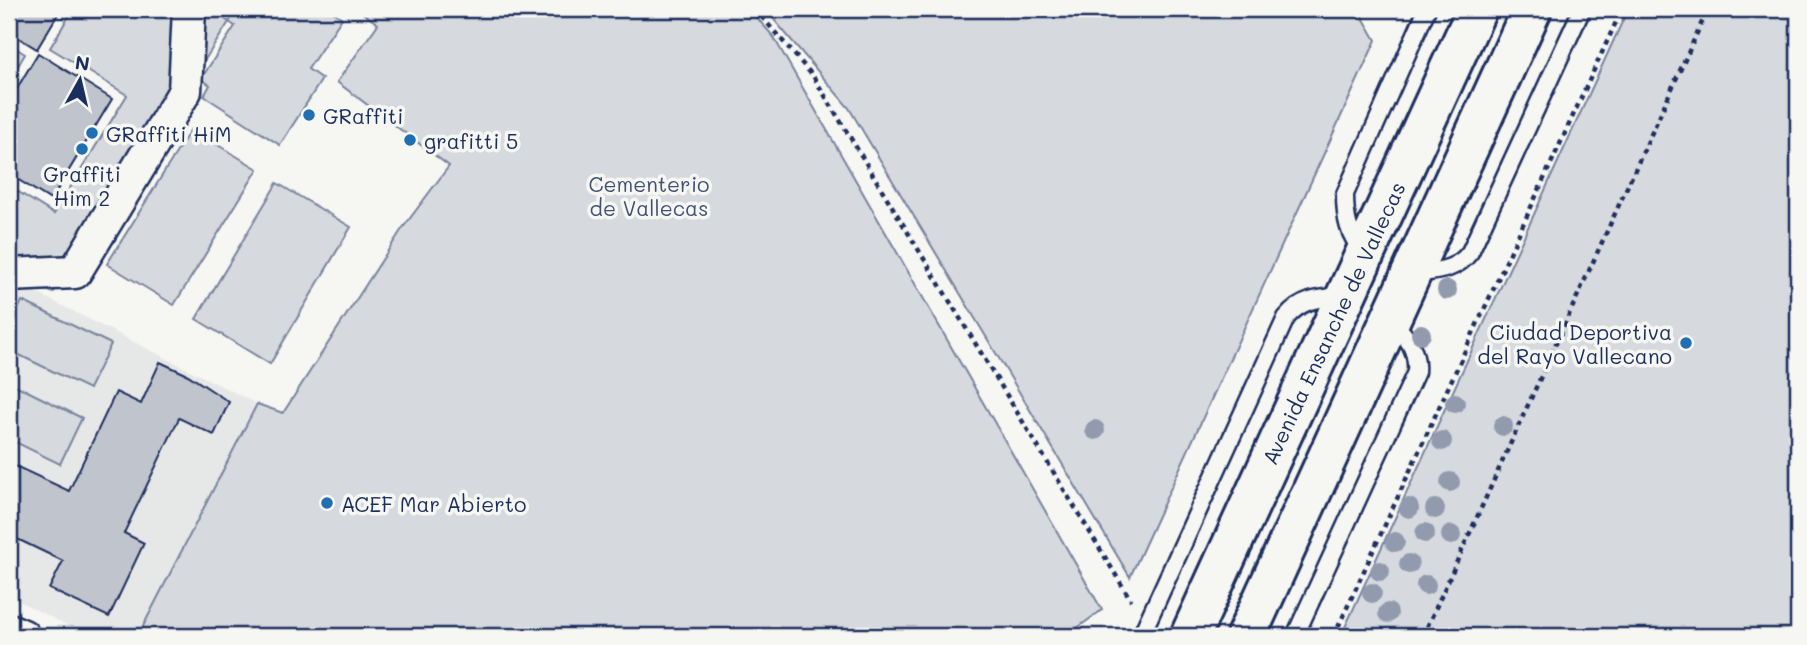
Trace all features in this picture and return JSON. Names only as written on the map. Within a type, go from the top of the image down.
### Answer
[{"type":"main road","name":"Avenida Ensanche de Vallecas","points":[[1190,636],[1477,9]]},
{"type":"main road","points":[[1246,636],[1532,9]]},
{"type":"street","points":[[9,275],[75,272],[186,91],[189,9]]},
{"type":"street","points":[[9,629],[23,636]]},
{"type":"lane","points":[[1365,254],[1350,236],[1345,215],[1345,194],[1427,9]]},
{"type":"lane","points":[[1411,274],[1452,268],[1471,252],[1582,9]]},
{"type":"lane","points":[[1141,636],[1286,318],[1294,308],[1307,301],[1345,296]]},
{"type":"lane","points":[[1295,636],[1416,373],[1417,359],[1413,348],[1390,320]]},
{"type":"path","points":[[755,9],[813,76],[1132,600]]},
{"type":"path","points":[[1334,636],[1622,9]]},
{"type":"path","points":[[1423,636],[1708,9]]},
{"type":"shaded area","points":[[9,279],[257,404],[138,636],[88,636],[9,596]]},
{"type":"green space","points":[[73,9],[212,9],[229,22],[183,94],[173,88],[53,293],[9,273],[9,186],[54,214],[127,95],[50,48]]},
{"type":"green space","points":[[238,9],[329,9],[342,18],[308,69],[322,79],[280,145],[204,96],[210,85],[201,79],[235,26],[229,22]]},
{"type":"green space","name":"Cementerio de Vallecas","points":[[357,9],[749,9],[773,36],[1102,610],[1066,636],[138,636],[257,404],[283,413],[402,229],[449,166],[337,82],[378,24]]},
{"type":"green space","points":[[765,9],[1358,9],[1376,40],[1130,577],[849,108]]},
{"type":"green space","name":"Ciudad Deportiva del Rayo Vallecano","points":[[1628,9],[1798,9],[1798,636],[1341,636]]},
{"type":"green space","points":[[9,44],[25,54],[9,81]]},
{"type":"green space","points":[[191,129],[258,169],[174,305],[107,264]]},
{"type":"green space","points":[[277,183],[351,227],[270,364],[196,319]]},
{"type":"green space","points":[[22,301],[111,344],[89,389],[9,350],[9,328]]},
{"type":"green space","points":[[9,382],[82,418],[60,464],[9,439]]},
{"type":"building","points":[[9,9],[61,9],[37,49],[9,32]]},
{"type":"building","points":[[38,53],[112,99],[51,200],[9,174],[9,102]]},
{"type":"building","points":[[160,362],[188,375],[229,402],[214,435],[179,418],[124,533],[144,543],[109,617],[49,589],[63,561],[9,535],[9,463],[69,491],[116,392],[141,404]]},
{"type":"place","name":"GRaffiti","points":[[309,115]]},
{"type":"place","name":"GRaffiti HiM","points":[[92,133]]},
{"type":"place","name":"grafitti 5","points":[[410,140]]},
{"type":"place","name":"Graffiti Him 2","points":[[82,149]]},
{"type":"place","name":"Ciudad Deportiva del Rayo Vallecano","points":[[1686,343]]},
{"type":"place","name":"ACEF Mar Abierto","points":[[327,503]]}]
